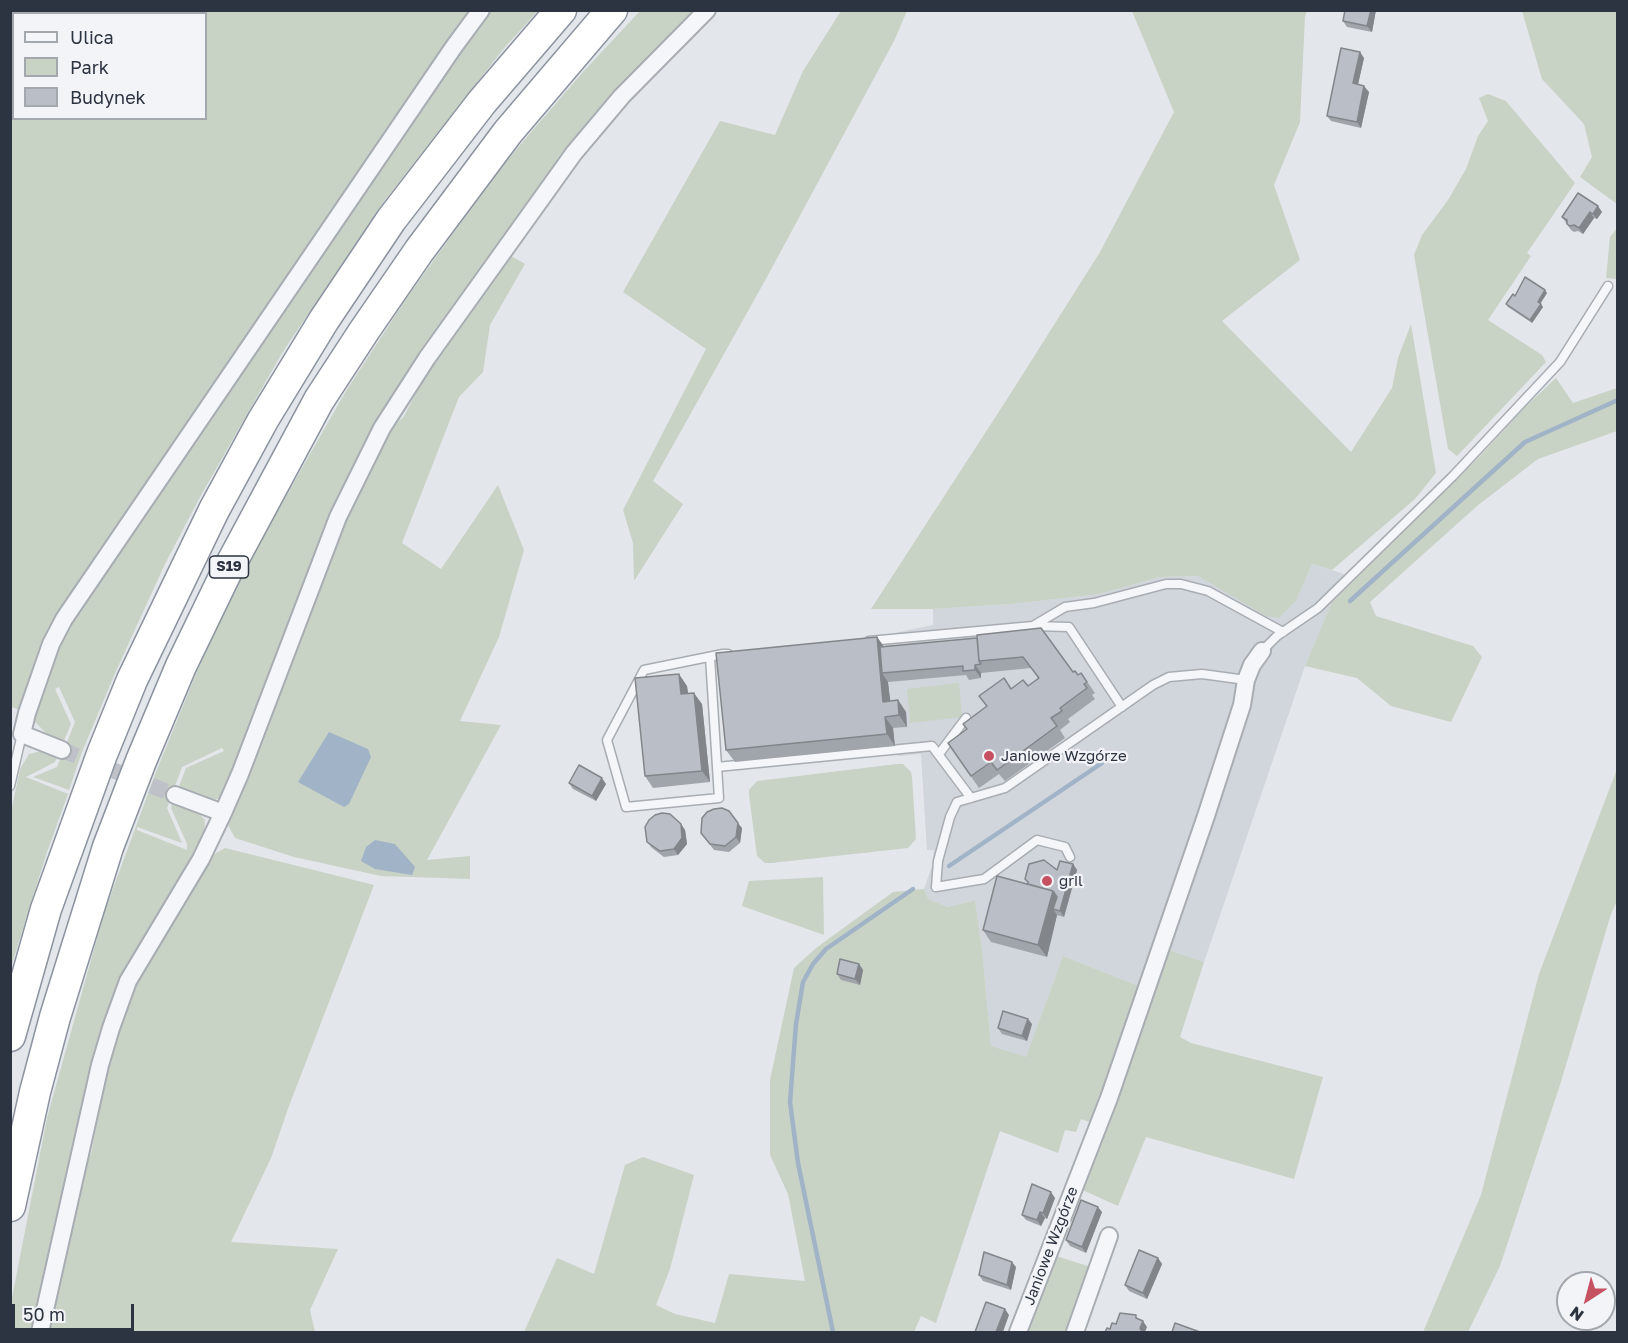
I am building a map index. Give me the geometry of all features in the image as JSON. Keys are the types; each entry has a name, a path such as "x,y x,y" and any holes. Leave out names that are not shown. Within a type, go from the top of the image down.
{"highway":[{"name":"S19","path":"10,1036 46,909 102,754 132,680 214,510 263,420 324,320 391,220 482,102 561,10"},
{"name":"S19","path":"10,1206 35,1092 52,1028 108,847 181,666 225,574 319,400 364,331 419,251 508,132 612,10"}],"street":[{"path":"62,750 22,734 51,644 64,618 481,10"},
{"path":"40,1332 100,1065 128,981 201,859 223,813 338,517 382,428 427,358 574,153 622,96 707,10"},
{"name":"Janiowe Wzgórze","path":"1018,1332 1144,1001 1242,705 1246,680 1252,665 1262,651"},
{"path":"175,795 223,813"},
{"path":"1075,1332 1109,1236"}],"lane":[{"path":"1262,651 1283,632 1318,608 1453,476 1560,362 1608,286"},
{"path":"1033,626 1065,607 1094,603 1166,584 1182,584 1208,591 1283,632"},
{"path":"854,642 1033,626 1070,627 1122,707"},
{"path":"710,657 719,798 626,807 607,740 644,670 710,657 735,653"},
{"path":"1070,857 1065,847 1037,840 984,879 936,886 938,861 957,802 1005,788 1169,677 1202,674 1246,680"},
{"path":"939,754 966,718"},
{"path":"10,786 22,734"},
{"path":"717,767 932,746 971,798"}],"shaded area":[{"path":"1312,564 1344,574 1305,666 1204,962 1157,946 1141,987 1063,956 1026,1058 991,1046 975,900 948,907 928,899 924,889 932,866 934,850 927,850 921,754 897,756 893,728 907,727 907,721 905,712 892,714 885,648 890,634 933,625 933,609 1012,604 1100,594 1160,577 1199,576 1266,615 1279,618 1296,601"}],"green space":[{"path":"475,11 378,149 364,164 52,622 20,710 11,707 11,29 12,28 12,120 207,120 207,12 170,12"},
{"path":"489,11 538,11 505,47 383,203 282,353 200,497 165,564 116,671 82,752 69,790 33,777 57,767 75,722 59,687 55,689 71,724 63,743 48,735 35,722 35,710 68,622"},
{"path":"640,11 699,11 674,33 377,425 221,798 209,801 178,789 186,768 224,751 222,748 182,767 167,808 182,843 137,827 137,830 187,850 187,844 171,808 173,799 193,807 205,820 204,840 124,975 34,1332 11,1332 11,1303 47,1118 104,913 156,772 209,642 254,552 346,391 408,296 501,167 583,72"},
{"path":"841,11 907,11 894,41 767,277 653,481 683,504 634,581 633,543 623,510 706,349 623,292 720,121 775,135 803,71"},
{"path":"1132,11 1307,11 1300,122 1274,185 1300,260 1222,321 1351,452 1392,388 1398,358 1411,324 1436,473 1415,499 1332,570 1312,564 1296,601 1279,618 1266,616 1198,576 1160,577 1100,594 1012,604 933,609 871,609 1100,252 1174,112"},
{"path":"1522,11 1617,11 1617,204 1580,177 1592,157 1584,124 1542,79"},
{"path":"1488,94 1506,101 1575,183 1527,253 1531,256 1488,320 1542,355 1546,362 1457,456 1448,449 1414,255 1422,235 1448,200 1466,169 1478,136 1488,121 1479,98"},
{"path":"1617,228 1617,279 1606,278 1610,237"},
{"path":"508,254 525,264 490,325 483,372 459,397 402,543 441,569 498,485 524,550 499,637 460,721 501,725 427,860 470,856 470,879 381,876 294,857 235,838 227,823 240,798 336,537 391,429 404,416 428,370"},
{"path":"1556,378 1573,403 1617,388 1617,431 1538,459 1477,506 1370,602 1376,616 1473,646 1482,657 1451,722 1391,706 1357,678 1305,666 1332,602"},
{"path":"959,683 962,717 910,723 907,689"},
{"path":"41,751 58,755 55,762 26,777 68,794 46,855 11,967 11,812 20,769 29,754"},
{"path":"903,764 911,772 912,777 916,839 908,848 772,863 765,863 757,856 749,790 757,781"},
{"path":"1617,769 1617,901 1611,914 1560,1085 1500,1266 1468,1332 1423,1332 1481,1195 1539,974"},
{"path":"225,848 374,885 271,1158 231,1242 338,1249 310,1310 315,1332 46,1332 82,1166 91,1154 109,1057 131,988 211,856"},
{"path":"823,877 824,935 742,906 749,881"},
{"path":"924,889 928,899 948,907 975,900 991,1046 1026,1057 1063,956 1141,987 1092,1123 1081,1119 1076,1132 1065,1130 1058,1153 1000,1131 936,1323 921,1316 914,1332 524,1332 557,1258 594,1274 625,1165 643,1157 694,1175 670,1269 656,1305 675,1314 715,1323 729,1274 805,1281 788,1194 770,1155 770,1080 794,968 816,948 893,892"},
{"path":"1166,949 1204,962 1180,1037 1191,1043 1323,1077 1294,1179 1146,1137 1118,1206 1078,1188"},
{"path":"1053,1255 1094,1268 1070,1332 1024,1332"}],"water":[{"path":"329,732 368,749 371,757 349,804 344,807 298,782"},
{"path":"375,840 395,844 415,867 412,875 375,869 361,861 366,847"}],"building":[{"path":"1345,10 1371,10 1367,26 1343,21"},
{"path":"1341,48 1360,52 1353,83 1364,86 1357,122 1327,116"},
{"path":"1578,193 1598,206 1593,214 1590,212 1579,228 1574,225 1570,226 1562,217"},
{"path":"1525,277 1545,290 1538,302 1541,304 1530,320 1506,304 1513,294 1515,296"},
{"path":"1041,628 1073,672 1075,671 1078,675 1081,673 1087,682 1084,684 1087,688 1060,708 1062,711 1051,718 1057,726 997,770 991,762 971,776 948,743 967,729 963,724 987,706 979,696 1004,678 1011,689 1023,680 1028,686 1039,678 1023,657 979,661 977,635"},
{"path":"877,637 883,702 898,700 899,715 885,717 887,734 726,750 716,653"},
{"path":"977,638 981,664 975,665 975,670 963,671 963,666 882,673 880,647"},
{"path":"679,674 681,694 694,693 702,771 645,776 635,678"},
{"path":"579,765 602,778 592,796 569,783"},
{"path":"722,808 729,811 738,823 736,837 725,846 710,844 701,833 702,818 707,812"},
{"path":"670,814 681,824 682,838 674,849 660,851 647,842 645,827 655,815"},
{"path":"1044,860 1057,870 1060,861 1073,864 1060,911 1053,909 1057,897 1053,891 1028,884 1025,879 1029,864"},
{"path":"997,876 1053,891 1038,945 983,930"},
{"path":"840,959 859,964 855,979 837,974"},
{"path":"1003,1011 1028,1019 1022,1036 998,1028"},
{"path":"1032,1184 1051,1192 1043,1213 1040,1212 1037,1220 1022,1215"},
{"path":"1081,1200 1098,1207 1082,1247 1066,1240"},
{"path":"1139,1250 1158,1258 1143,1293 1125,1285"},
{"path":"984,1252 1012,1262 1007,1285 979,1275"},
{"path":"986,1302 1005,1309 996,1332 975,1332"},
{"path":"1120,1313 1136,1315 1136,1318 1143,1321 1140,1328 1142,1332 1105,1332 1107,1328 1110,1329 1112,1323 1116,1324"},
{"path":"1175,1323 1200,1332 1172,1332"}],"waterway":[{"path":"1350,601 1525,442 1618,400"},
{"path":"949,866 1102,763"},
{"path":"833,1332 798,1163 790,1102 796,1024 803,982 813,964 826,949 913,889"}],"tunnel":[{"path":"62,750 175,795"}],"place":[{"name":"Janiowe Wzgórze","path":"989,756"},
{"name":"gril","path":"1047,881"}]}
